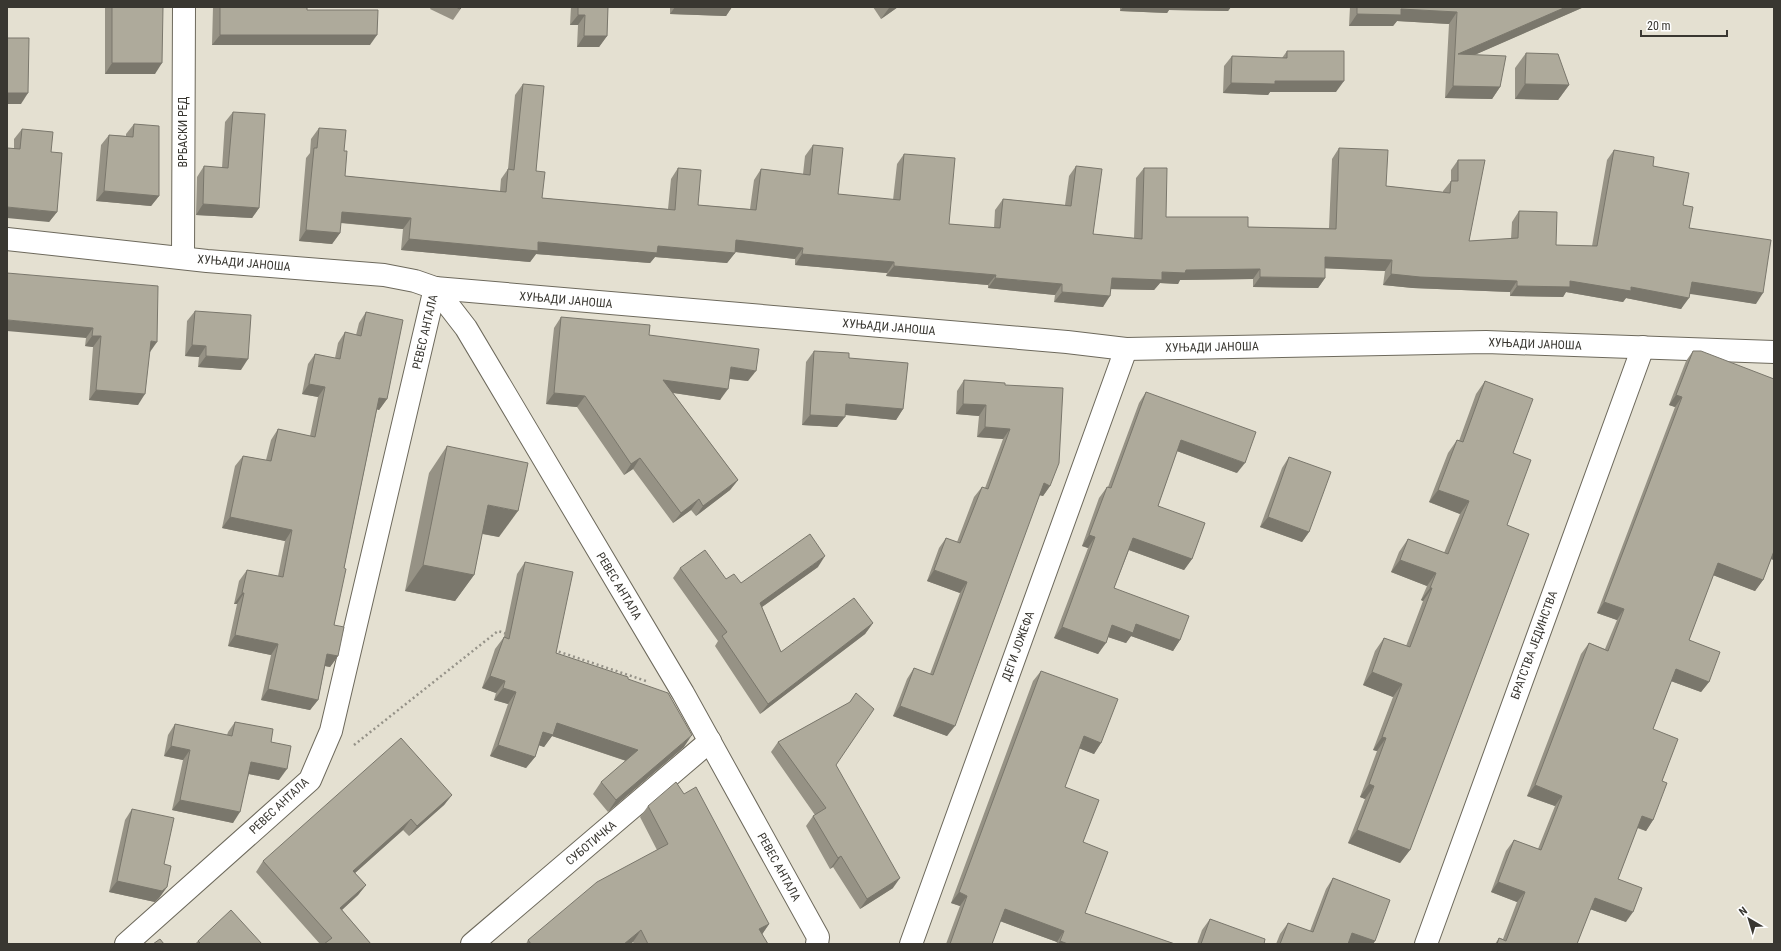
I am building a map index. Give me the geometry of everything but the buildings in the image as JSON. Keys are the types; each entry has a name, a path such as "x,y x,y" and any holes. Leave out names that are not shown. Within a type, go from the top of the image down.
{"street":[{"name":"ВРБАСКИ РЕД","path":"182,258 184,7"},
{"name":"ХУЊАДИ ЈАНОША","path":"7,239 182,258 384,275 415,281 435,288 1051,341 1126,349 1486,342 1774,352"},
{"name":"РЕВЕС АНТАЛА","path":"435,288 466,328 683,693 820,942"},
{"name":"РЕВЕС АНТАЛА","path":"126,944 310,780 331,731 435,288"},
{"name":"БРАТСТВА ЈЕДИНСТВА","path":"1426,944 1643,347"},
{"name":"ДЕГИ ЈОЖЕФА","path":"911,944 1126,349"},
{"name":"СУБОТИЧКА","path":"472,944 710,741"}],"path":[{"path":"354,745 498,631 512,636"},
{"path":"550,648 683,693"}]}
